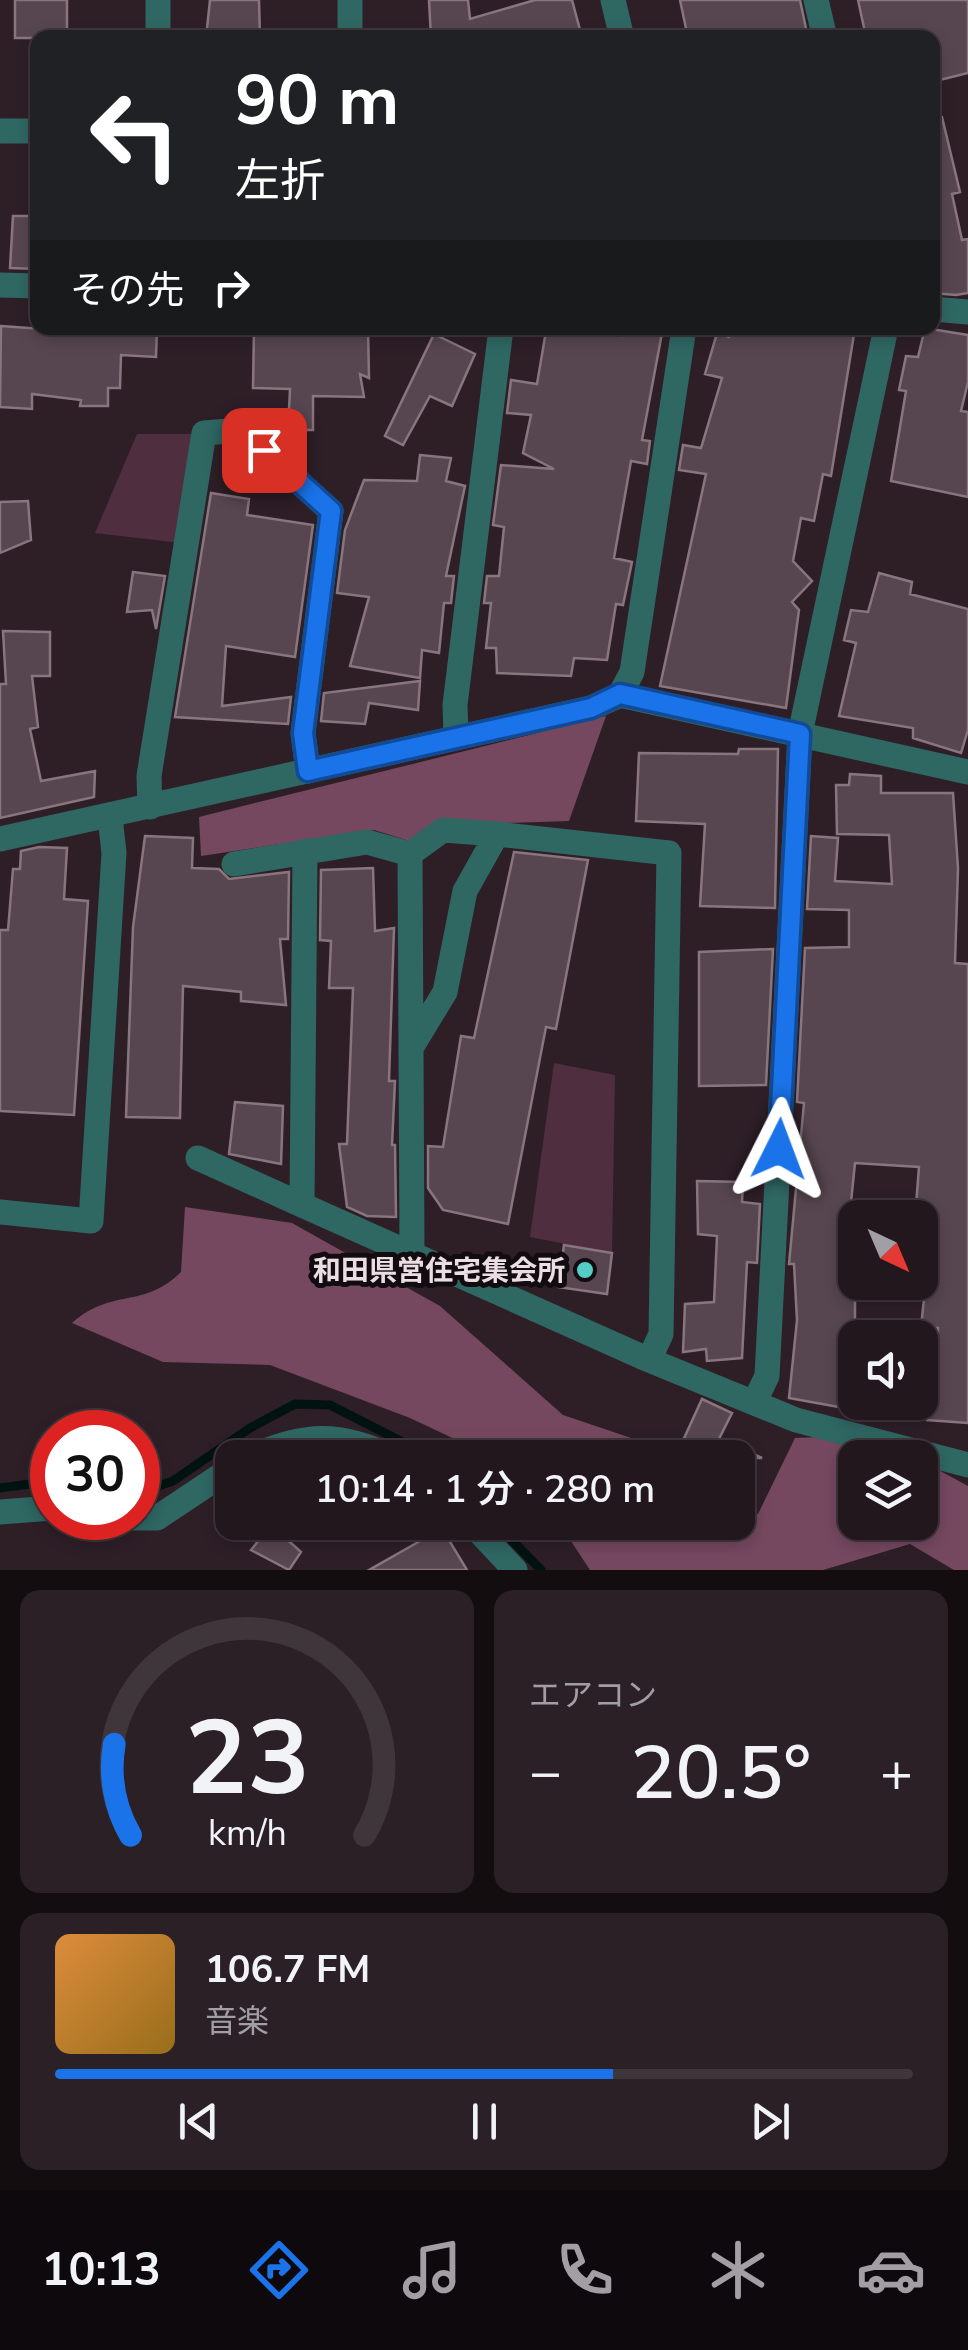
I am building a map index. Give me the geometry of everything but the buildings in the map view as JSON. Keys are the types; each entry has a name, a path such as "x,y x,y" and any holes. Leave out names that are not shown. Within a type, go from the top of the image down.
{"street":[{"path":"158,0 158,30"},
{"path":"350,0 350,30"},
{"path":"613,0 620,30"},
{"path":"816,0 823,30"},
{"path":"0,131 30,131"},
{"path":"0,285 30,286"},
{"path":"940,310 968,312"},
{"path":"456,735 455,704 500,335"},
{"path":"0,839 591,708 620,694 632,672 683,335"},
{"path":"754,1403 767,1376 800,734 885,335"},
{"path":"150,807 150,776 204,433 241,430 331,511 303,733 308,771"},
{"path":"620,694 968,772"},
{"path":"0,1212 91,1221 114,853 110,817"},
{"path":"410,854 443,830 669,852 662,1334 649,1360"},
{"path":"411,1048 446,992 465,892 496,834"},
{"path":"234,864 366,842 410,854"},
{"path":"302,1205 305,851"},
{"path":"410,854 412,1254"},
{"path":"198,1158 649,1360 796,1420 968,1465"},
{"path":"286,1440 320,1436 339,1440"},
{"path":"160,1516 215,1479"},
{"path":"0,1512 30,1510"},
{"path":"487,1540 515,1570"}],"shaded area":[{"path":"137,434 198,434 181,543 95,533"},
{"path":"606,716 569,821 442,825 416,843 374,830 201,856 199,817"},
{"path":"554,1063 615,1075 612,1253 530,1237"},
{"path":"185,1207 292,1223 440,1306 563,1415 637,1440 457,1440 270,1365 163,1362 72,1323 101,1305 153,1291 181,1272"},
{"path":"872,1435 882,1440 838,1440 838,1540 938,1540 938,1470 968,1486 968,1570 954,1570 910,1544 823,1570 590,1570 570,1540 755,1540 755,1514 795,1438"}],"waterway":[{"path":"233,1440 295,1404 330,1405 399,1440"},
{"path":"160,1485 215,1452"},
{"path":"0,1488 30,1484"},
{"path":"512,1540 541,1570"}],"place":[{"name":"和田県営住宅集会所","path":"585,1270"}],"route":[{"path":"264,450 331,511 303,733 308,771 591,708 620,694 643,703 800,734 779,1149"}]}
